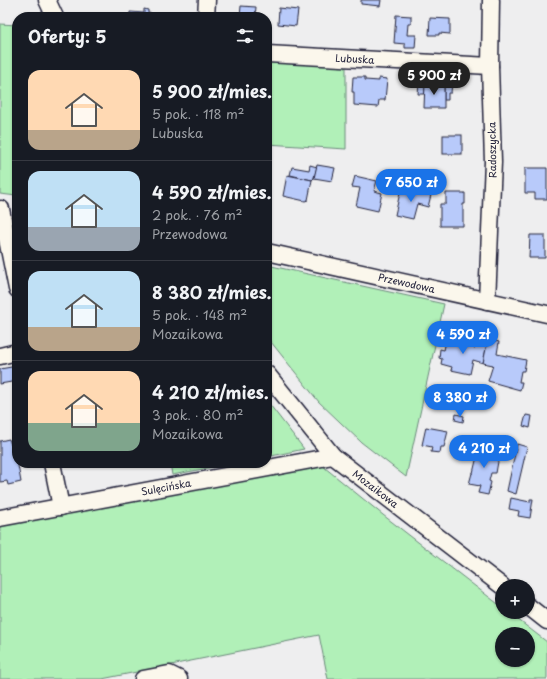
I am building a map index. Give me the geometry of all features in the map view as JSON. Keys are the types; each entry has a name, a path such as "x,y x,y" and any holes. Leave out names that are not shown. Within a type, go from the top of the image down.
{"street":[{"path":"47,0 53,12"},
{"path":"206,12 207,0"},
{"name":"Radoszycka","path":"487,300 493,162 490,66 491,0"},
{"name":"Lubuska","path":"272,54 490,66"},
{"path":"6,210 12,253"},
{"name":"Przewodowa","path":"272,253 547,314"},
{"path":"0,356 12,353"},
{"name":"Mozaikowa","path":"272,380 333,456 495,581"},
{"name":"Sulęcińska","path":"272,467 333,456"},
{"path":"53,468 60,506"},
{"name":"Sulęcińska","path":"0,518 267,468"},
{"path":"535,612 547,621"},
{"path":"142,679 169,674 179,679"}],"green space":[{"path":"0,24 12,25 12,195 0,194"},
{"path":"272,60 346,66 346,149 272,144"},
{"path":"272,266 444,304 406,477 361,442 319,402 272,343"},
{"path":"272,407 304,449 272,456"},
{"path":"319,463 383,515 495,602 495,619 517,619 528,627 495,627 495,667 535,667 535,633 547,642 547,679 328,679 319,635 102,679 0,679 0,524"},
{"path":"171,468 208,468 172,475"}],"building":[{"path":"361,0 381,0 380,6 361,4"},
{"path":"241,6 256,7 256,12 240,12"},
{"path":"279,8 298,10 296,26 278,24"},
{"path":"396,15 411,16 411,24 408,24 407,35 416,35 415,48 405,48 405,44 394,43"},
{"path":"430,18 450,19 450,34 439,33 439,35 429,35"},
{"path":"353,77 365,77 365,80 379,81 379,78 387,79 385,100 379,100 378,107 354,105 354,92 352,92"},
{"path":"424,77 449,77 452,82 451,93 448,93 448,100 444,100 444,83 425,83 425,94 418,94 419,82 424,83"},
{"path":"425,83 444,83 444,108 424,108"},
{"path":"443,135 462,135 462,154 443,154"},
{"path":"310,165 317,167 312,180 290,175 292,167 309,170"},
{"path":"317,165 335,168 332,181 314,178"},
{"path":"525,168 547,168 547,199 535,199 535,193 525,193"},
{"path":"287,175 312,180 308,200 305,201 283,196"},
{"path":"355,176 377,181 374,191 382,193 378,211 356,206 360,188 352,187"},
{"path":"401,188 431,195 428,207 417,204 413,219 395,215"},
{"path":"446,193 465,193 465,204 463,204 463,226 440,226 440,204 446,204"},
{"path":"530,235 545,235 545,258 529,258"},
{"path":"477,337 488,339 483,363 473,360 470,374 451,370 452,367 441,364 442,359 439,358 440,349 444,350 446,341 475,348"},
{"path":"488,339 499,342 497,354 526,360 524,371 521,371 519,382 522,382 520,390 488,381 493,365 483,363"},
{"path":"12,367 12,382 0,384 0,369"},
{"path":"456,414 464,416 463,422 455,420"},
{"path":"526,415 532,416 530,428 523,426"},
{"path":"426,427 448,431 444,447 441,447 440,453 431,452 432,447 422,445"},
{"path":"9,439 12,445 12,468 18,468 21,482 8,485 7,481 0,482 0,441"},
{"path":"480,444 492,447 490,454 499,456 496,473 491,473 489,481 491,482 488,495 478,493 480,486 469,484"},
{"path":"517,444 527,447 516,494 507,491"},
{"path":"511,498 530,502 530,499 533,499 530,518 518,516 519,511 509,509"}]}
